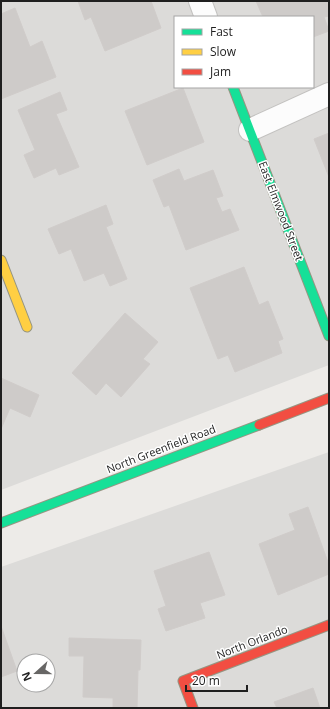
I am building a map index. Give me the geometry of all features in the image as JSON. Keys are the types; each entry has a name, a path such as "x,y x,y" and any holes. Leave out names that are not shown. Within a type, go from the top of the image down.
{"street":[{"path":"200,1 206,16"},
{"name":"East Elmwood Street","path":"233,88 329,336"},
{"path":"250,130 329,94"},
{"path":"1,260 27,327"},
{"name":"North Greenfield Road","path":"1,523 329,398"},
{"name":"North Orlando","path":"193,708 182,681 329,625"}],"shaded area":[{"path":"1,1 329,1 329,365 1,490"},
{"path":"329,452 329,708 1,708 1,567"}],"building":[{"path":"78,1 151,1 161,28 105,51 91,17 85,20"},
{"path":"256,1 327,1 329,16 324,17 329,31 314,37 314,16 263,16"},
{"path":"15,8 30,47 42,41 56,77 1,99 1,14"},
{"path":"183,88 204,142 147,165 125,111"},
{"path":"60,92 67,110 56,114 79,167 59,175 56,168 34,178 24,155 35,150 18,110"},
{"path":"329,133 329,177 314,139"},
{"path":"179,169 184,181 213,170 223,196 216,198 222,212 230,209 239,230 186,250 169,205 164,207 153,180"},
{"path":"106,205 113,224 106,227 127,279 110,286 104,273 84,281 71,249 59,254 48,229"},
{"path":"244,267 259,305 268,301 283,339 278,341 282,353 235,372 228,355 218,359 190,288"},
{"path":"125,313 158,342 143,359 150,364 121,397 106,383 96,395 72,373"},
{"path":"1,378 39,395 30,417 10,408 1,429"},
{"path":"308,507 329,565 329,574 278,595 259,544 295,530 289,514"},
{"path":"209,552 225,595 200,603 205,618 166,631 158,609 166,606 154,571"},
{"path":"1,626 16,671 1,677"},
{"path":"69,638 141,640 140,670 138,670 137,708 113,708 113,698 83,697 84,656 69,656"},
{"path":"313,688 320,708 277,708 274,702"}],"traffic: fast":[{"path":"233,88 329,336"},
{"path":"1,523 259,425"}],"traffic: slow":[{"path":"1,260 27,327"}],"traffic: jam":[{"path":"259,425 329,398"},
{"path":"193,708 183,681 329,625"}]}
